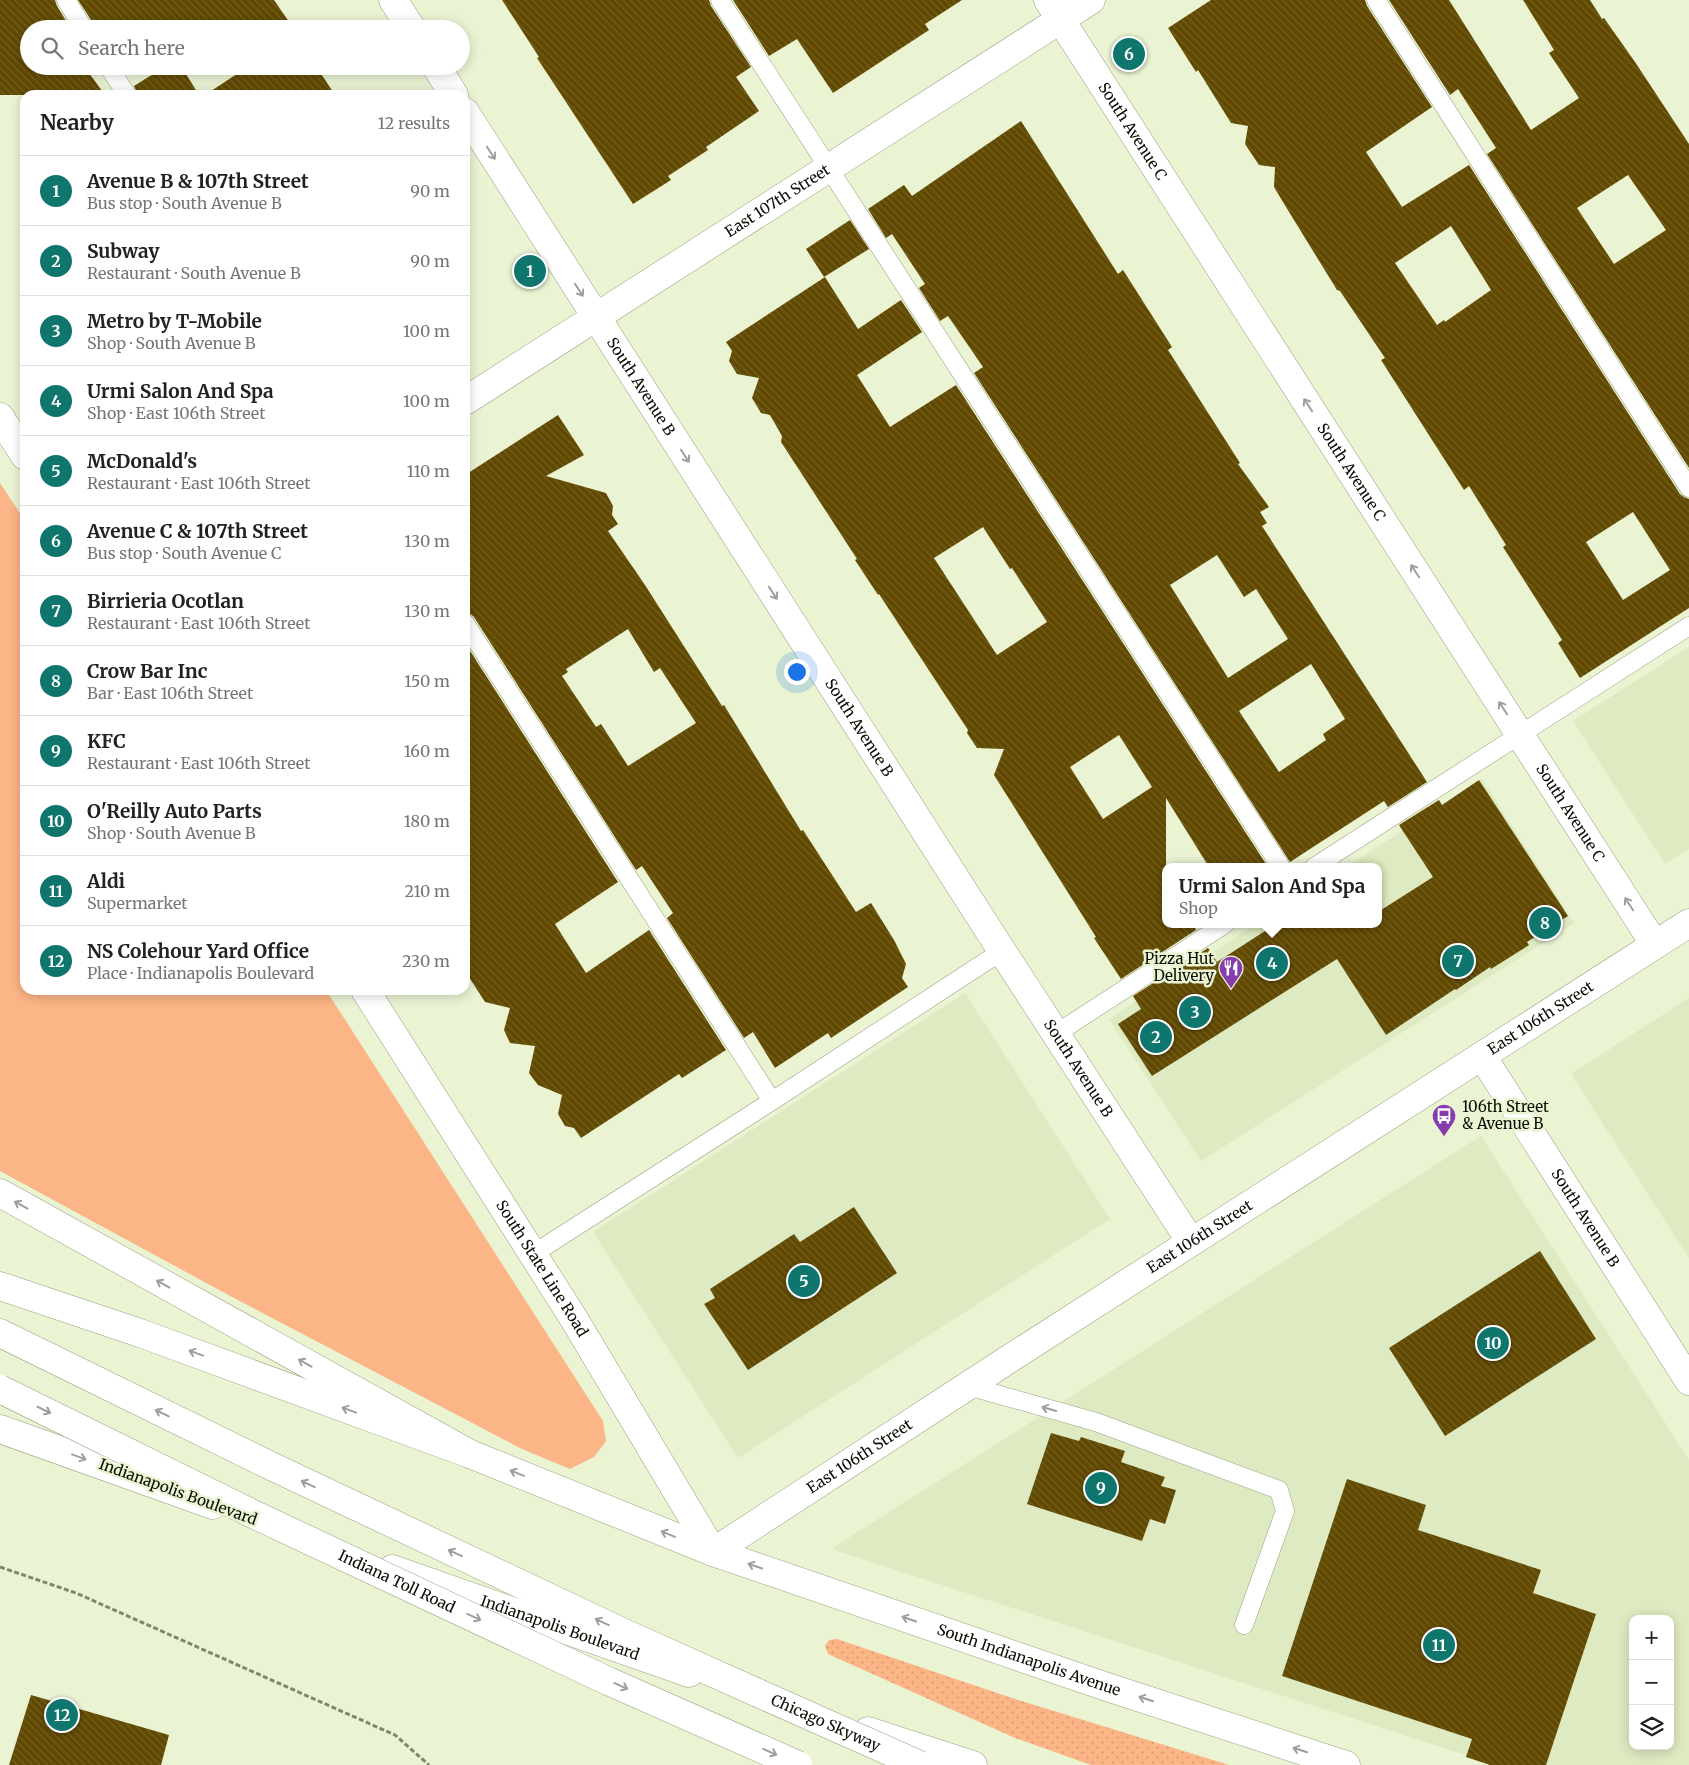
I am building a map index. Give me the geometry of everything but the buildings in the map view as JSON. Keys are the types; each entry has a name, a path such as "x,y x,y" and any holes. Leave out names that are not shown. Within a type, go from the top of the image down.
{"main road":[{"path":"393,0 406,20"},
{"name":"East 107th Street","path":"470,398 828,169 1055,10 1091,0"},
{"name":"South Avenue C","path":"1055,10 1655,945"},
{"path":"442,75 451,90"},
{"name":"South Avenue B","path":"470,120 1190,1242"},
{"path":"0,417 20,448"},
{"name":"East 106th Street","path":"713,1552 1190,1242 1689,923"},
{"name":"South State Line Road","path":"368,995 574,1319 713,1552"},
{"name":"South Avenue B","path":"1482,1056 1689,1381"},
{"path":"0,1193 470,1454"},
{"path":"0,1286 140,1333 470,1454 713,1552"},
{"name":"Chicago Skyway","path":"0,1333 269,1465 622,1632 920,1765"},
{"name":"Indiana Toll Road","path":"0,1389 262,1518 608,1681 798,1765"},
{"name":"Indianapolis Boulevard","path":"0,1429 665,1666 973,1765"},
{"name":"South Indianapolis Avenue","path":"713,1552 1104,1686 1346,1765"}],"lane":[{"path":"66,0 78,20"},
{"path":"720,0 1278,863"},
{"path":"1376,0 1689,488"},
{"path":"114,75 124,90"},
{"path":"1320,863 1689,626"},
{"path":"470,631 772,1102"},
{"path":"1057,1033 1219,928"},
{"path":"532,1254 772,1102 1002,951"},
{"path":"968,1386 1096,1422 1278,1490 1285,1511 1244,1625"}],"path":[{"path":"0,1567 76,1593 395,1735 429,1765"}],"shaded area":[{"path":"0,483 20,513 20,995 329,995 603,1421 606,1441 594,1457 570,1469 522,1449 232,1297 0,1171"},
{"path":"1689,647 1689,849 1665,864 1573,721"},
{"path":"1482,779 1574,923 1201,1161 1109,1019 1250,928 1382,928 1382,863 1352,863"},
{"path":"965,993 1110,1219 738,1458 593,1232"},
{"path":"1689,998 1689,1258 1571,1074"},
{"path":"1481,1136 1689,1460 1689,1765 1496,1765 831,1549"},
{"path":"837,1639 1012,1698 1229,1765 1091,1765 1015,1738 828,1654 825,1646 829,1640"}],"place":[{"name":"Avenue C & 107th Street","path":"1129,54"},
{"name":"Avenue B & 107th Street","path":"530,271"},
{"name":"Crow Bar Inc","path":"1545,923"},
{"name":"Birrieria Ocotlan","path":"1458,961"},
{"name":"Urmi Salon And Spa","path":"1272,963"},
{"name":"Pizza Hut Delivery","path":"1231,989"},
{"name":"Metro by T-Mobile","path":"1195,1012"},
{"name":"Subway","path":"1156,1037"},
{"name":"106th Street & Avenue B","path":"1444,1137"},
{"name":"McDonald's","path":"804,1281"},
{"name":"O'Reilly Auto Parts","path":"1493,1343"},
{"name":"KFC","path":"1101,1488"},
{"name":"Aldi","path":"1439,1645"},
{"name":"NS Colehour Yard Office","path":"62,1715"}]}
